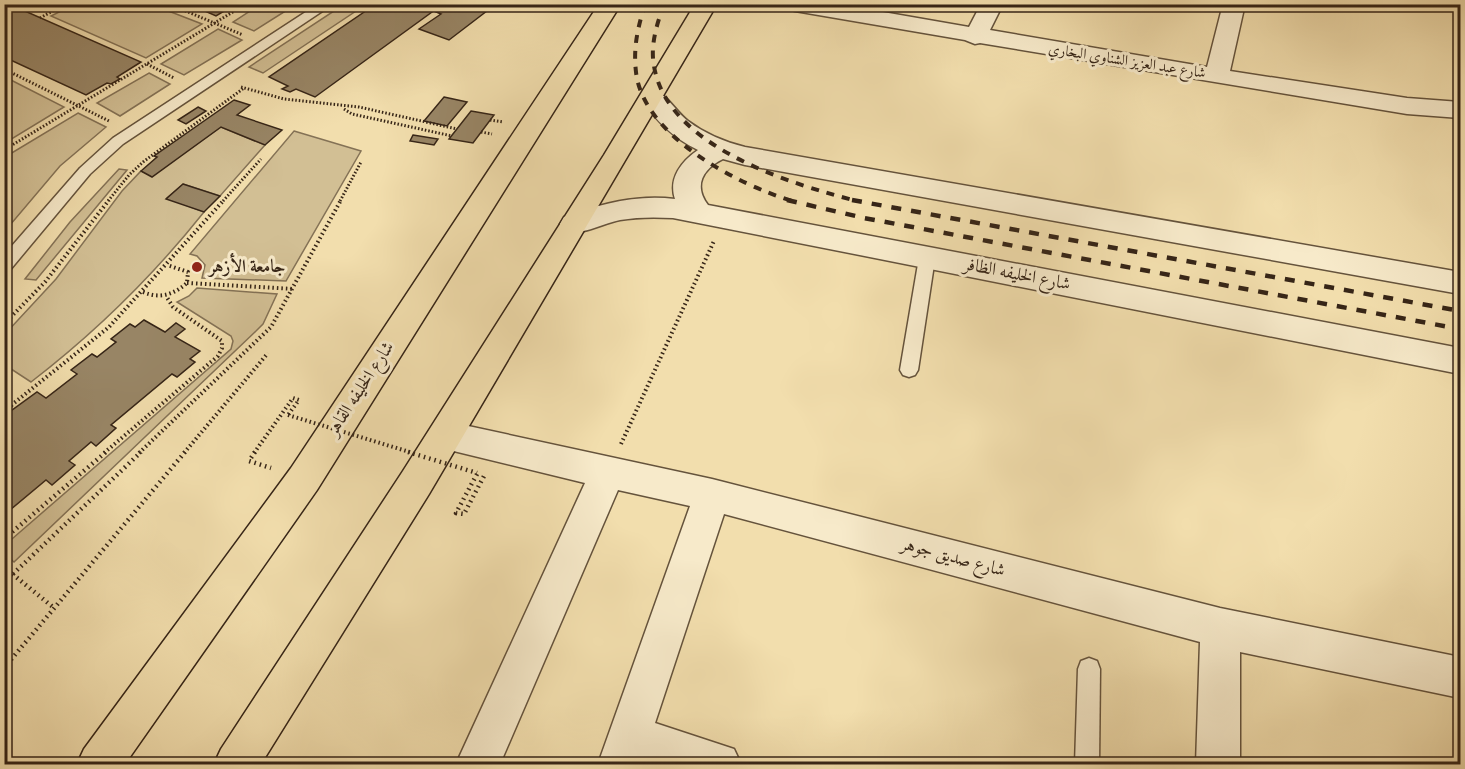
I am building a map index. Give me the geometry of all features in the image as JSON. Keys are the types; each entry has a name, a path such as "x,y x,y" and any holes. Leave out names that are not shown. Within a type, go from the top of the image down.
{"main road":[{"name":"شارع الخليفه القاهر","path":"99,765 304,479 610,4"},
{"path":"236,765 445,436 653,98 706,4"}],"street":[{"name":"شارع عبد العزيز الشناوي البخاري","path":"795,4 975,37 1217,76 1407,106 1461,110"},
{"path":"975,37 992,4"},
{"path":"1217,76 1234,4"},
{"path":"653,98 659,109 681,129 720,149 745,156 1461,283"},
{"path":"711,215 687,195 688,176 700,160 720,149"},
{"name":"شارع الخليفه الظافر","path":"574,224 595,216 636,207 673,208 1461,360"},
{"name":"شارع صديق جوهر","path":"445,436 712,495 1220,628 1461,678"},
{"path":"478,765 608,472"},
{"path":"712,495 625,751 719,765"},
{"path":"1218,765 1220,628"}],"lane":[{"path":"4,266 85,171 103,154 136,128 327,4"},
{"path":"909,370 927,258"},
{"path":"1087,765 1089,669"}],"path":[{"path":"40,18 65,4"},
{"path":"169,4 251,38"},
{"path":"4,150 246,4"},
{"path":"147,64 180,81"},
{"path":"4,69 113,124"},
{"path":"216,76 243,88 278,98 344,108 359,107 457,129"},
{"path":"4,324 45,282 123,182 143,162 243,88"},
{"path":"344,108 352,114 452,136"},
{"path":"4,411 13,407 109,327 261,159"},
{"path":"13,574 260,340 280,314 361,162"},
{"path":"608,472 711,215"},
{"path":"167,265 188,272 187,283"},
{"path":"143,292 157,297 166,296 174,294 187,283 294,289"},
{"path":"4,539 218,356 222,348 222,341 173,308 166,296"},
{"path":"4,668 268,353"},
{"path":"304,479 249,461 293,398 299,400 288,415 477,473 456,513 464,514 473,496"},
{"path":"4,401 13,407"},
{"path":"4,567 54,608"}],"shaded area":[{"path":"261,4 295,5 254,31 233,22"},
{"path":"73,5 153,5 202,24 146,58 51,16"},
{"path":"343,5 365,5 263,73 249,67"},
{"path":"218,29 242,40 184,75 161,64"},
{"path":"149,73 170,84 120,116 97,103"},
{"path":"5,77 64,107 5,143"},
{"path":"78,113 106,127 60,166 5,231 5,157"},
{"path":"221,127 265,145 220,196 183,184 167,198 204,212 144,281 55,363 31,382 5,365 5,334 56,279 122,191 141,171 152,176"},
{"path":"294,131 361,151 286,281 202,278 205,265 197,256 190,254"},
{"path":"119,169 127,170 36,280 25,279 70,222"},
{"path":"197,288 277,294 263,324 14,562 5,554 5,545 231,349 233,341 231,336 177,302 189,296"}],"building":[{"path":"4,4 9,4 141,62 117,77 120,79 111,84 107,83 86,95 4,57"},
{"path":"189,4 236,4 216,16"},
{"path":"376,4 443,4 315,97 296,89 290,92 282,89 288,86 269,77"},
{"path":"453,4 496,4 449,40 419,29 441,14 434,11 442,5 449,7"},
{"path":"444,97 467,102 447,126 424,121"},
{"path":"234,100 250,105 237,115 282,130 265,145 221,127 152,177 141,171 157,157 154,156"},
{"path":"198,107 206,111 186,124 178,120"},
{"path":"471,111 494,115 473,143 449,139"},
{"path":"413,135 438,139 434,145 410,141"},
{"path":"183,184 220,196 204,212 166,199"},
{"path":"144,320 165,332 176,323 185,329 175,337 200,351 190,359 195,362 177,377 172,374 111,425 116,428 96,446 91,442 69,461 75,465 52,485 46,480 4,515 4,416 37,392 46,398 77,374 71,370 92,354 97,357 116,342 111,339 130,324 135,327"}],"railway":[{"path":"645,4 637,37 636,72 642,95 656,117 674,136 720,170 745,183 792,201"},
{"path":"664,4 654,42 654,66 664,94 682,119 707,140 736,158 799,184 856,201"},
{"path":"787,200 864,218 1460,329"},
{"path":"856,201 1460,311"}],"place":[{"name":"جامعة الأزهر","path":"197,267"}]}
